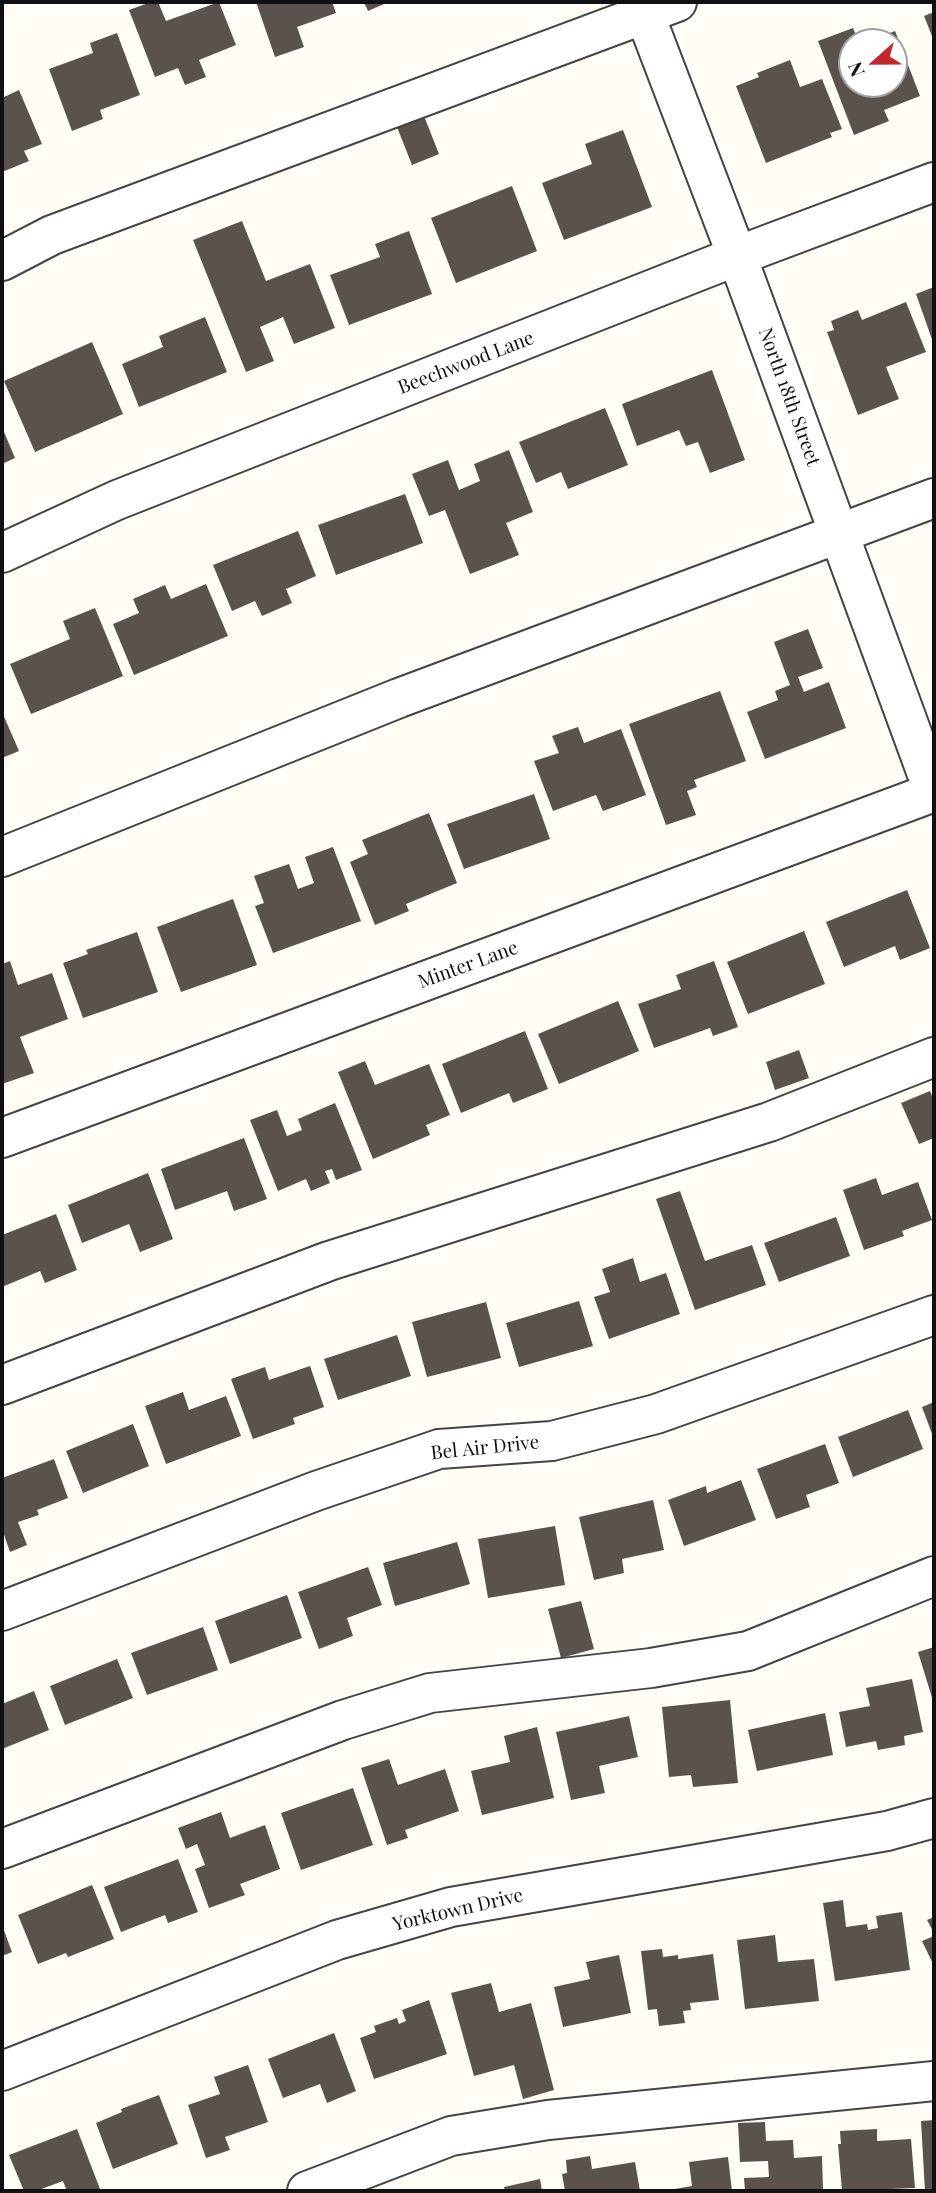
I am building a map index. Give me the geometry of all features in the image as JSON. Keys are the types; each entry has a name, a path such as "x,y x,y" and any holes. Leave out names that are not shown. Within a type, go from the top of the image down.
{"street":[{"name":"North 18th Street","path":"654,6 737,256 934,792"},
{"path":"2,261 52,234 654,6"},
{"name":"Beechwood Lane","path":"2,553 117,500 737,256 934,182"},
{"path":"2,857 399,698 934,498"},
{"name":"Minter Lane","path":"2,1138 934,792"},
{"path":"2,1385 329,1261 769,1122 934,1057"},
{"name":"Bel Air Drive","path":"2,1611 316,1491 439,1449 552,1441 656,1414 934,1315"},
{"path":"2,1849 343,1720 430,1693 651,1668 748,1651 934,1576"},
{"name":"Yorktown Drive","path":"2,2071 337,1940 452,1907 887,1830 934,1818"},
{"path":"307,2191 451,2136 548,2120 934,2081"}],"building":[{"path":"158,2 166,21 219,2 236,45 199,60 206,77 185,85 178,68 155,77 129,10"},
{"path":"256,2 332,2 336,13 297,27 304,47 275,57"},
{"path":"364,2 389,2 368,11"},
{"path":"934,12 934,41 924,16"},
{"path":"117,33 140,95 100,110 103,119 72,131 49,69 93,53 90,43"},
{"path":"838,34 838,93 818,41"},
{"path":"790,60 800,87 822,79 842,129 830,133 832,137 766,163 736,86 759,77 757,73"},
{"path":"908,65 920,96 884,110 889,121 854,135 840,98 908,98"},
{"path":"19,90 42,144 24,151 29,161 2,172 2,98"},
{"path":"424,116 439,154 412,165 397,127"},
{"path":"623,130 652,207 564,240 542,183 592,164 585,144"},
{"path":"512,186 537,251 456,283 431,218"},
{"path":"242,221 266,281 310,264 335,328 294,344 283,317 260,327 274,361 246,372 193,240"},
{"path":"409,231 432,294 349,325 330,275 380,257 375,244"},
{"path":"934,287 934,345 916,294"},
{"path":"906,302 926,352 886,367 899,399 858,415 827,332 834,330 831,321 858,310 862,320"},
{"path":"205,317 227,372 139,407 122,364 163,347 159,336"},
{"path":"92,342 123,414 35,452 4,381"},
{"path":"712,370 745,460 710,473 698,442 686,446 679,430 637,446 622,404"},
{"path":"605,408 628,465 568,489 561,472 536,483 519,442"},
{"path":"2,427 15,458 2,464"},
{"path":"509,450 533,512 506,523 519,555 470,574 445,510 429,516 412,474 448,460 459,490 480,481 474,464"},
{"path":"405,494 423,543 336,575 318,525"},
{"path":"298,531 316,576 286,589 292,603 262,616 255,601 232,611 213,565"},
{"path":"206,584 228,636 134,675 113,624 139,613 133,599 165,585 171,599"},
{"path":"95,608 123,676 31,714 10,664 70,639 63,621"},
{"path":"808,629 823,668 798,677 804,692 829,682 846,728 765,759 747,712 778,700 775,691 790,685 774,642"},
{"path":"720,691 746,761 694,780 697,787 687,791 696,815 666,825 629,724"},
{"path":"2,712 19,751 2,758"},
{"path":"578,727 584,743 621,729 646,795 603,811 596,795 553,811 534,761 559,753 552,736"},
{"path":"534,794 550,839 464,869 447,824"},
{"path":"429,813 457,883 406,904 409,911 375,925 350,862 368,854 362,840"},
{"path":"333,847 361,921 273,953 255,906 264,903 254,876 289,864 298,889 314,883 305,857"},
{"path":"907,890 930,948 900,960 895,946 844,967 826,922"},
{"path":"233,899 257,965 181,992 157,927"},
{"path":"804,931 825,984 748,1014 727,962"},
{"path":"137,932 158,992 83,1018 63,963 88,954 86,950"},
{"path":"10,961 18,985 52,973 68,1019 20,1037 34,1073 2,1084 2,964"},
{"path":"714,961 738,1027 713,1036 710,1028 654,1048 638,1004 681,989 676,975"},
{"path":"618,1001 639,1051 559,1084 538,1034"},
{"path":"525,1031 548,1089 513,1103 509,1093 461,1113 442,1064"},
{"path":"799,1050 809,1078 775,1090 766,1062"},
{"path":"365,1061 375,1085 429,1064 450,1115 426,1125 430,1135 373,1159 338,1072"},
{"path":"930,1091 934,1101 934,1138 919,1144 901,1103"},
{"path":"335,1103 362,1170 336,1180 332,1169 325,1171 330,1183 311,1191 306,1179 278,1191 250,1120 277,1110 287,1136 302,1130 298,1119"},
{"path":"244,1138 267,1199 234,1211 227,1191 175,1210 161,1169"},
{"path":"148,1173 173,1239 140,1252 129,1224 82,1243 68,1205"},
{"path":"876,1178 882,1195 918,1182 932,1220 902,1231 904,1236 864,1250 843,1190"},
{"path":"680,1191 705,1261 752,1245 766,1285 695,1310 656,1199"},
{"path":"56,1214 77,1270 45,1283 40,1271 2,1287 2,1235"},
{"path":"836,1217 850,1256 779,1282 764,1243"},
{"path":"633,1258 640,1282 666,1273 680,1314 609,1339 594,1297 610,1292 602,1269"},
{"path":"579,1301 593,1346 519,1367 506,1323"},
{"path":"486,1302 501,1358 427,1377 412,1322"},
{"path":"397,1335 411,1376 338,1400 324,1359"},
{"path":"310,1366 324,1407 293,1418 295,1424 253,1439 231,1379 265,1367 269,1380"},
{"path":"183,1392 189,1410 226,1396 241,1436 166,1464 145,1406"},
{"path":"934,1402 934,1439 922,1407"},
{"path":"908,1410 923,1449 853,1477 838,1437"},
{"path":"133,1424 149,1466 83,1493 66,1451"},
{"path":"825,1444 839,1483 806,1495 810,1507 776,1519 757,1469"},
{"path":"54,1459 68,1498 37,1510 39,1515 18,1522 27,1545 10,1552 2,1529 2,1478"},
{"path":"741,1480 756,1520 684,1546 668,1500 706,1486 707,1493"},
{"path":"653,1500 664,1550 622,1559 624,1573 594,1580 579,1517"},
{"path":"555,1526 565,1585 488,1598 478,1539"},
{"path":"457,1542 470,1584 395,1606 383,1563"},
{"path":"368,1567 382,1605 347,1618 353,1636 319,1649 298,1592"},
{"path":"287,1595 302,1638 230,1664 215,1621"},
{"path":"581,1601 594,1649 561,1658 548,1609"},
{"path":"203,1627 218,1670 147,1695 131,1653"},
{"path":"934,1647 934,1704 918,1652"},
{"path":"117,1659 133,1698 65,1725 50,1686"},
{"path":"912,1679 923,1732 904,1736 905,1745 878,1750 876,1741 846,1747 839,1712 870,1706 866,1688"},
{"path":"34,1691 49,1730 2,1749 2,1704"},
{"path":"730,1700 738,1783 693,1787 691,1775 669,1777 662,1707"},
{"path":"825,1713 833,1755 757,1771 748,1730"},
{"path":"629,1716 638,1757 599,1766 605,1793 571,1800 556,1732"},
{"path":"537,1727 554,1798 482,1815 471,1771 510,1762 504,1736"},
{"path":"389,1759 398,1785 445,1769 459,1811 405,1830 408,1838 387,1845 361,1768"},
{"path":"353,1788 373,1845 301,1870 281,1813"},
{"path":"221,1812 230,1838 265,1825 280,1869 240,1884 245,1895 209,1908 195,1869 205,1865 197,1844 186,1849 178,1828"},
{"path":"178,1859 198,1912 168,1923 165,1915 121,1932 104,1887"},
{"path":"92,1885 114,1939 68,1957 66,1953 38,1964 18,1915"},
{"path":"843,1900 846,1927 867,1924 868,1930 878,1928 876,1916 902,1912 910,1970 835,1981 823,1903"},
{"path":"934,1917 934,1933 927,1920"},
{"path":"2,1925 12,1952 2,1956"},
{"path":"775,1935 778,1962 814,1959 819,2001 745,2009 737,1940"},
{"path":"934,1936 934,1966 922,1941"},
{"path":"662,1949 663,1957 678,1955 678,1959 713,1954 719,2000 690,2003 691,2010 683,2011 685,2023 659,2026 657,2009 648,2010 641,1951"},
{"path":"619,1955 631,2013 563,2027 554,1987 590,1979 586,1962"},
{"path":"491,1983 499,2012 531,2003 554,2090 523,2099 514,2065 474,2076 451,1993"},
{"path":"429,2000 447,2054 374,2079 360,2038 376,2032 374,2026 397,2018 399,2024 406,2021 402,2010"},
{"path":"334,2033 356,2091 327,2103 320,2084 283,2098 268,2059"},
{"path":"248,2065 268,2122 225,2137 230,2150 206,2158 188,2105 220,2094 214,2077"},
{"path":"159,2095 178,2144 113,2169 96,2123 122,2112 121,2109"},
{"path":"934,2120 934,2191 925,2191 921,2121"},
{"path":"765,2122 766,2141 793,2140 794,2158 822,2156 823,2191 745,2191 744,2178 769,2177 768,2161 740,2162 738,2123"},
{"path":"77,2129 100,2189 67,2191 63,2181 36,2191 24,2191 9,2155"},
{"path":"877,2129 877,2141 911,2139 915,2188 842,2191 838,2144 841,2144 840,2131"},
{"path":"590,2156 592,2169 635,2162 640,2191 565,2191 562,2174 567,2173 566,2160"},
{"path":"728,2157 732,2191 663,2191 692,2186 689,2162"},
{"path":"540,2179 542,2191 505,2191 504,2187"}]}
